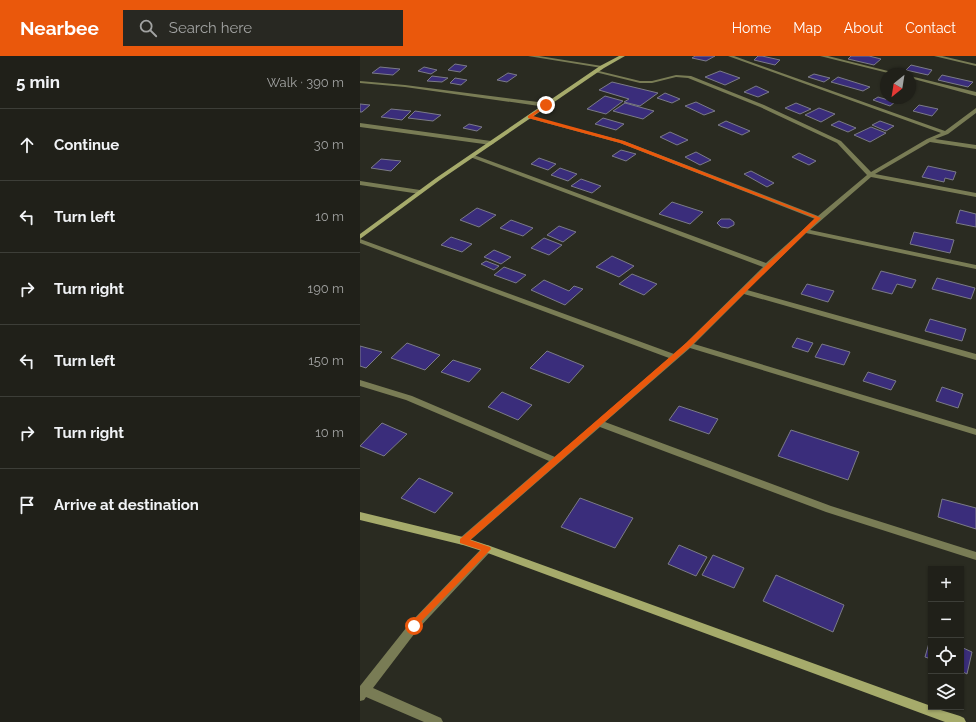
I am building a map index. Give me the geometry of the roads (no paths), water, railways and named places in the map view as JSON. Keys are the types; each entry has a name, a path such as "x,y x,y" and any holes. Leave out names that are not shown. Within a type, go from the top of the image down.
{"street":[{"path":"530,56 599,69 640,82 652,82 676,76 688,77 762,106 839,142 870,175 976,195"},
{"path":"360,237 420,192 546,105 599,69 623,56"},
{"path":"730,56 946,133"},
{"path":"822,56 880,70"},
{"path":"936,56 976,65"},
{"path":"916,79 976,94"},
{"path":"360,82 405,86 546,105"},
{"path":"463,541 554,460 599,424 675,357 767,266 819,218 870,175 929,140 946,133 976,110"},
{"path":"530,117 622,142 819,218"},
{"path":"360,125 491,143"},
{"path":"929,140 976,147"},
{"path":"472,156 767,266"},
{"path":"360,183 420,192"},
{"path":"805,231 976,267"},
{"path":"360,241 675,357"},
{"path":"742,291 976,357"},
{"path":"688,345 976,432"},
{"path":"360,383 409,398 554,460"},
{"path":"599,424 829,509 976,556"},
{"path":"360,516 463,541 487,549 960,722"},
{"path":"437,722 362,693 414,626 487,549"}]}
